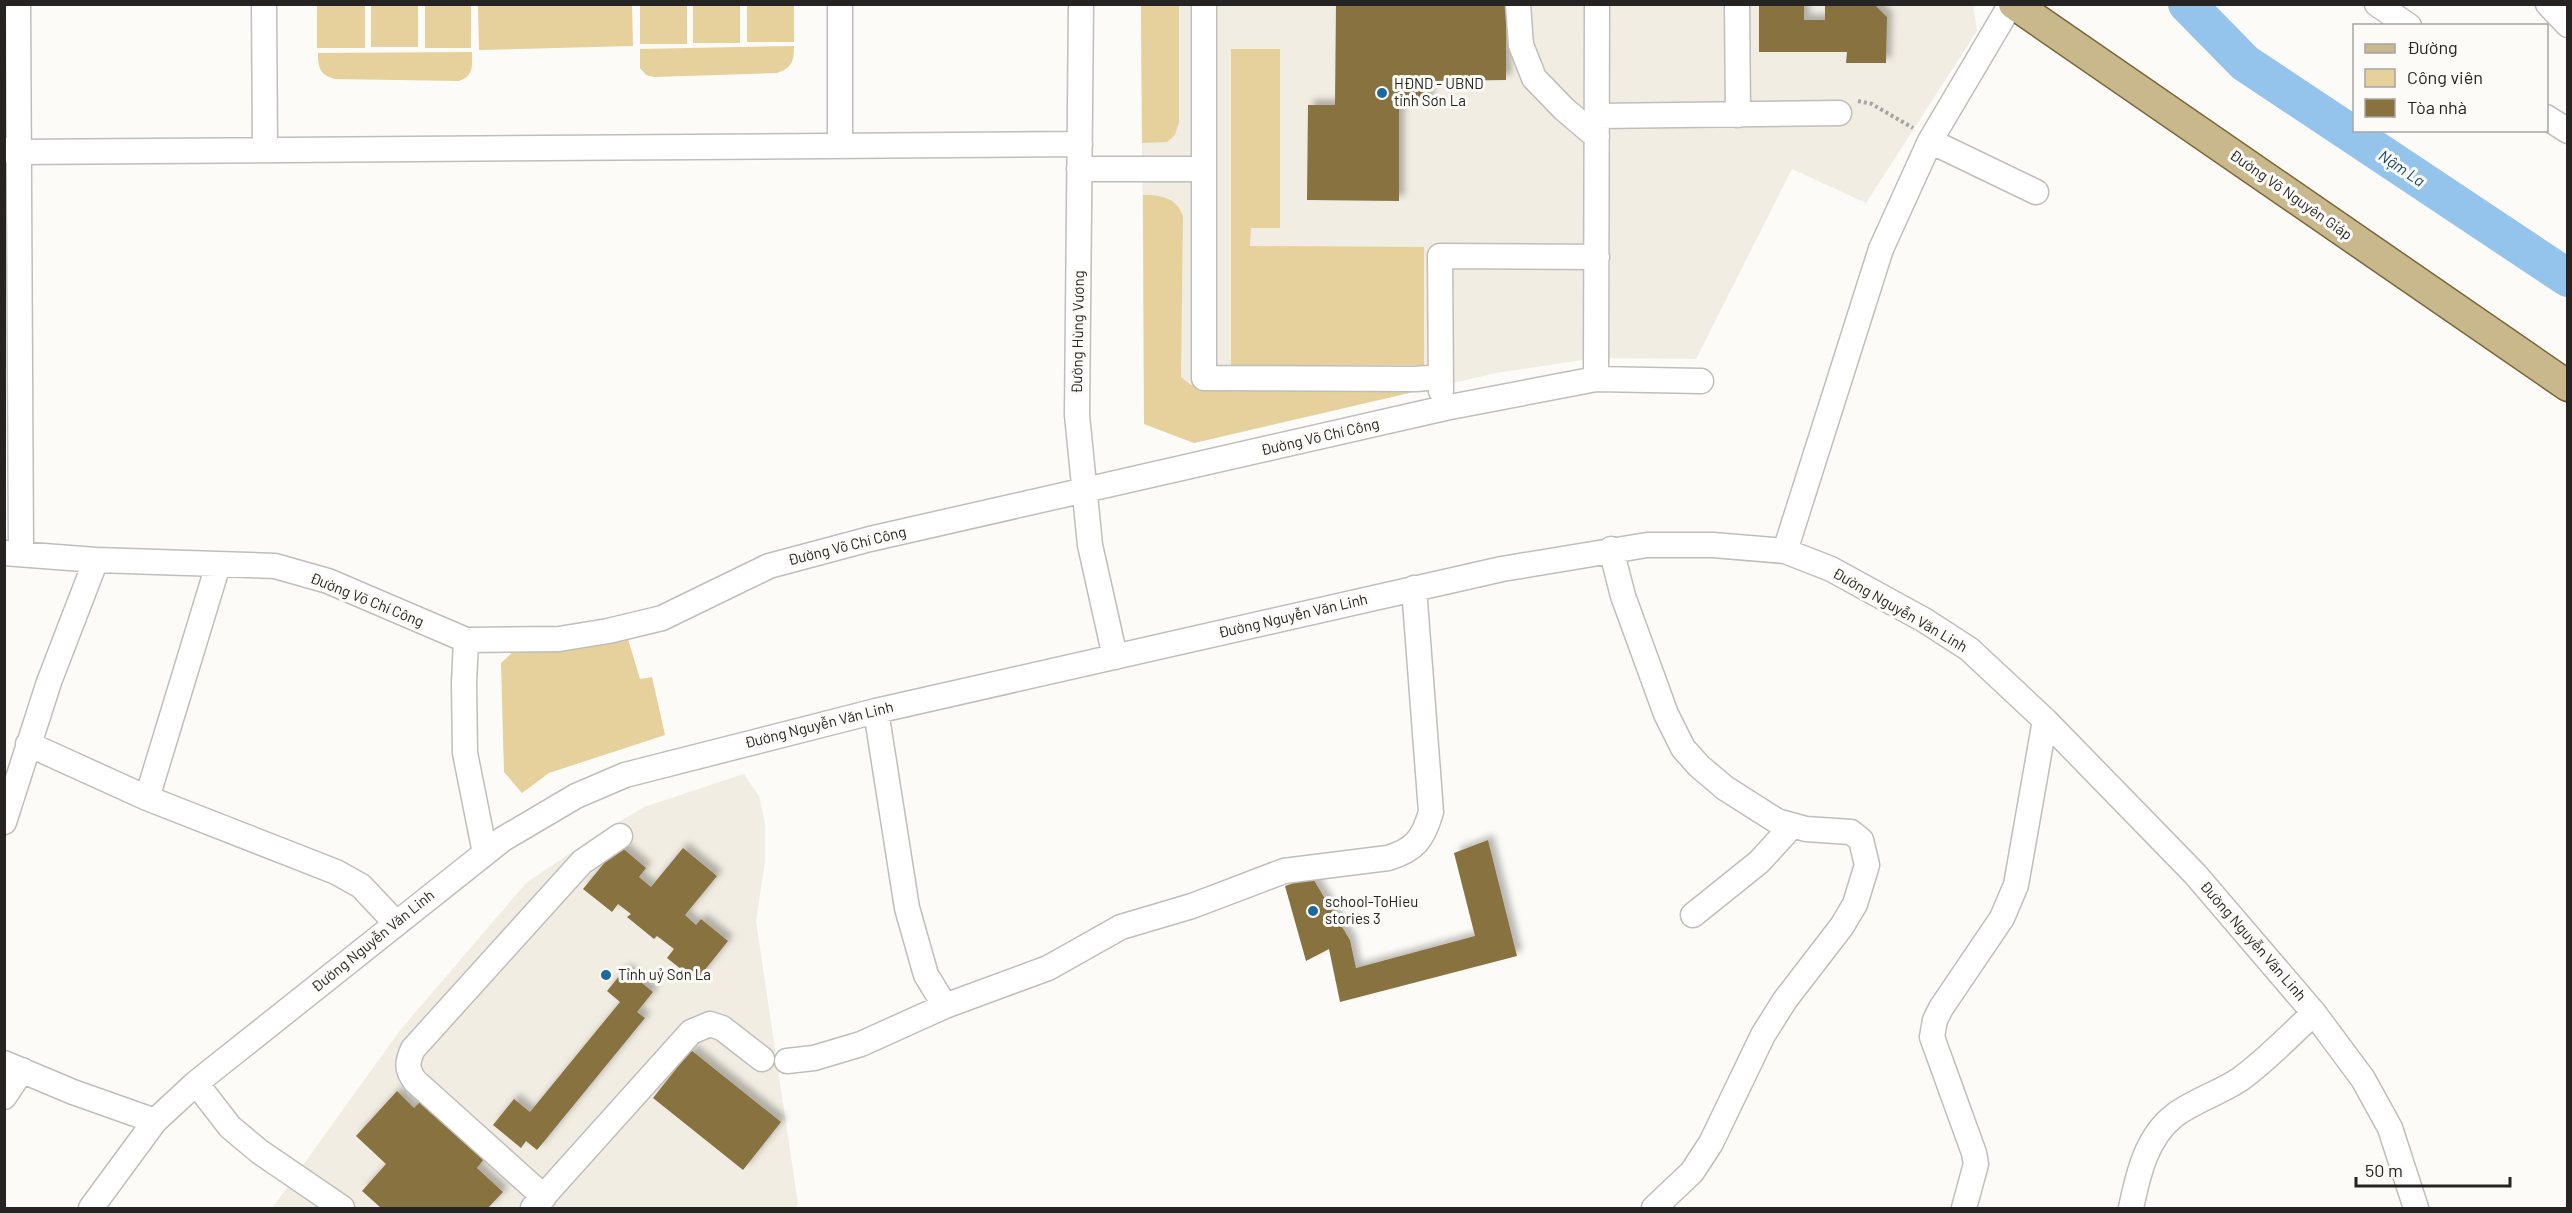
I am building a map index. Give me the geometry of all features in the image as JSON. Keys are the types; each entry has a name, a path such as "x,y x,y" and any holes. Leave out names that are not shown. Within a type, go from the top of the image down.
{"main road":[{"name":"Đường Võ Nguyên Giáp","path":"2013,4 2568,386"}],"street":[{"path":"13,553 11,151 18,4"},
{"path":"264,4 265,150"},
{"path":"840,4 840,146"},
{"name":"Đường Hùng Vương","path":"1081,4 1077,415 1090,544 1114,657"},
{"path":"1204,4 1202,169 1204,378 1416,379 1439,377"},
{"path":"1518,4 1521,45 1534,78 1564,109 1597,127 1738,114 1839,113"},
{"path":"1596,4 1596,379"},
{"path":"1737,4 1738,114"},
{"path":"1785,551 1881,249 1930,141 2013,4"},
{"path":"2377,4 2406,24"},
{"path":"2548,4 2568,26"},
{"path":"2548,118 2568,131"},
{"path":"1930,141 2036,192"},
{"path":"11,151 1080,144"},
{"path":"1079,169 1202,169"},
{"path":"1446,408 1439,386 1440,256 1597,257"},
{"name":"Đường Võ Chí Công","path":"13,553 96,560 275,566 328,581 466,640 559,639 608,631 662,618 769,566 870,539 1446,408 1596,379 1701,381"},
{"name":"Đường Nguyễn Văn Linh","path":"91,1209 155,1121 196,1083 395,922 503,839 576,796 625,775 876,711 1414,588 1647,544 1713,545 1785,551 1831,569 1969,649 2045,720 2196,874 2314,1013 2363,1079 2390,1128 2416,1209"},
{"path":"1611,549 1626,606 1666,714 1683,748 1699,766 1725,788 1777,821 1813,830 1851,832 1862,840 1867,865 1863,885 1855,904 1842,926 1785,1000 1763,1035 1711,1143 1692,1172 1654,1209"},
{"path":"4,822 28,744 96,560"},
{"path":"147,798 218,565"},
{"path":"787,1061 814,1058 861,1044 945,1006 1048,968 1121,927 1192,906 1284,871 1388,858 1404,853 1413,847 1426,831 1431,812 1414,588"},
{"path":"466,640 465,753 485,853"},
{"path":"876,711 907,908 926,975 945,1006"},
{"path":"1964,1209 1976,1164 1974,1153 1932,1037 1935,1020 1941,1008 2002,918 2016,885 2045,720"},
{"path":"28,744 147,798 336,872 361,886 395,922"},
{"path":"1693,915 1759,862 1792,826"},
{"path":"620,836 582,862 413,1049 408,1060 408,1072 538,1203 691,1032 710,1024 722,1028 762,1059"},
{"path":"2131,1209 2139,1170 2148,1150 2164,1126 2175,1115 2241,1078 2314,1013"},
{"path":"4,1096 13,1066 155,1121"},
{"path":"196,1083 230,1127 260,1152 342,1209"}],"path":[{"path":"1839,113 1854,101 1872,104 1930,141"}],"shaded area":[{"path":"1973,4 1977,31 1866,203 1792,169 1696,359 1596,358 1496,373 1194,443 1144,424 1141,5"},
{"name":"Tỉnh uỷ Sơn La","path":"744,774 759,796 765,823 765,862 756,921 798,1204 795,1208 272,1208 401,1029 526,883 598,834 644,807"}],"green space":[{"path":"317,5 365,5 365,48 317,48"},
{"path":"371,5 418,5 418,47 371,47"},
{"path":"425,5 471,5 471,48 425,48"},
{"path":"478,5 632,5 633,46 479,50"},
{"path":"640,5 687,5 687,44 640,44"},
{"path":"693,5 740,5 740,43 693,43"},
{"path":"747,5 794,5 794,42 747,42"},
{"path":"1141,5 1179,5 1179,122 1175,135 1167,142 1142,143"},
{"path":"794,46 791,63 786,69 777,73 654,77 646,75 640,68 640,49"},
{"path":"1231,49 1280,49 1280,228 1251,228 1250,246 1424,247 1424,365 1231,365"},
{"path":"472,52 470,73 459,81 335,79 323,73 319,67 318,58 318,53"},
{"path":"1143,195 1167,198 1176,205 1183,216 1181,377 1191,385 1417,385 1422,390 1194,443 1144,424"},
{"path":"628,639 640,679 652,677 665,735 549,773 522,793 504,772 501,663 514,651 581,649"}],"building":[{"name":"HĐND - UBND tỉnh Sơn La","path":"1336,4 1506,4 1506,80 1429,81 1428,107 1399,107 1399,201 1307,200 1308,105 1335,105"},
{"path":"1759,4 1804,4 1804,20 1825,20 1825,4 1874,4 1887,17 1886,63 1846,63 1847,52 1759,52"},
{"name":"school-ToHieu stories 3","path":"1488,840 1517,956 1340,1002 1329,949 1306,961 1285,886 1312,877 1350,940 1356,968 1475,936 1454,853"},
{"path":"619,845 646,868 639,877 651,887 683,848 717,876 685,915 696,925 701,919 728,941 696,981 667,958 674,949 657,936 654,939 627,917 631,914 618,904 612,912 583,889"},
{"path":"625,969 653,992 637,1012 645,1018 537,1150 526,1141 521,1148 493,1125 514,1099 530,1112 620,1002 607,991"},
{"path":"691,1050 781,1122 743,1170 653,1098"},
{"path":"397,1091 414,1108 421,1101 484,1159 477,1168 503,1192 488,1208 381,1208 362,1191 386,1164 356,1136"}],"waterway":[{"name":"Nậm La","path":"2187,4 2245,63 2568,278"}],"place":[{"name":"HĐND - UBND tỉnh Sơn La","path":"1382,93"},
{"name":"school-ToHieu stories 3","path":"1313,911"},
{"name":"Tỉnh uỷ Sơn La","path":"606,975"}]}
